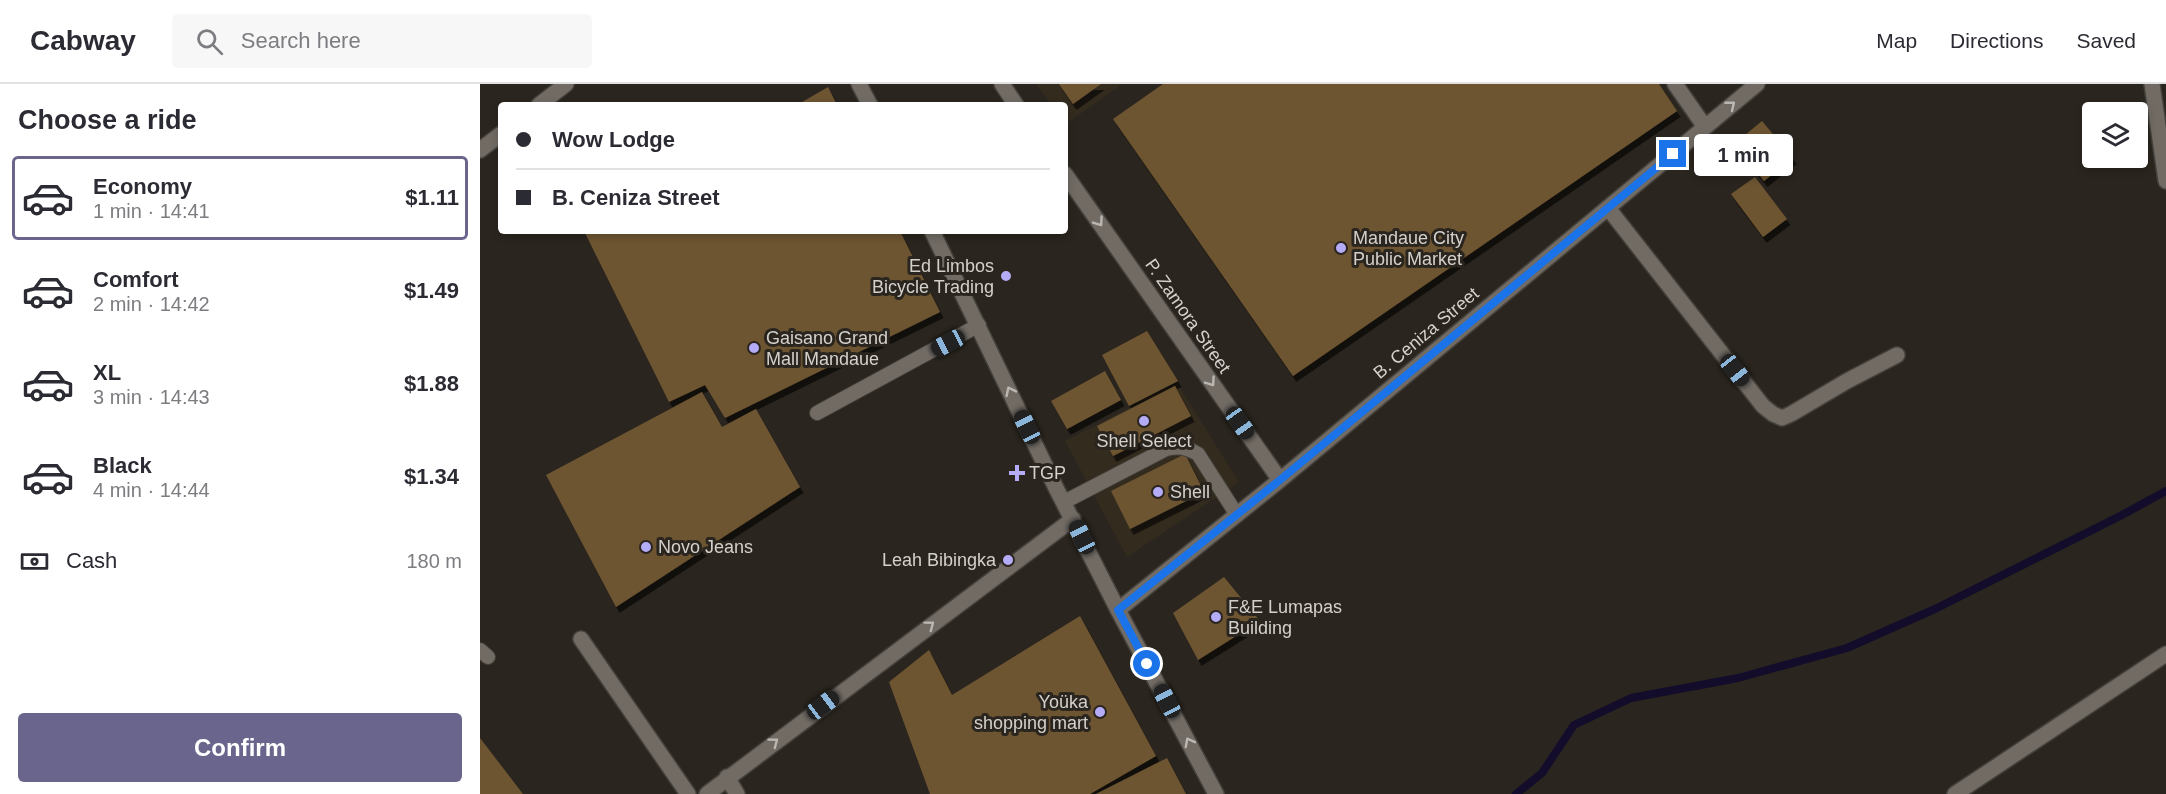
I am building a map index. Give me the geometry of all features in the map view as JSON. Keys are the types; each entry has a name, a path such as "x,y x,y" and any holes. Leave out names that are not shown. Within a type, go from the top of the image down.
{"street":[{"path":"543,102 566,84"},
{"path":"859,84 868,102"},
{"path":"1002,84 1014,102"},
{"path":"1675,84 1705,127"},
{"name":"B. Ceniza Street","path":"1118,610 1280,480 1758,84"},
{"path":"2157,93 2165,173"},
{"path":"480,150 498,136"},
{"name":"P. Zamora Street","path":"1068,178 1280,480"},
{"path":"1608,208 1763,406 1773,414 1782,418 1791,414 1896,355"},
{"path":"934,234 1118,610 1216,794"},
{"path":"707,794 1073,519"},
{"path":"581,639 688,794"},
{"path":"1955,794 2166,654"},
{"path":"727,777 737,794"}],"lane":[{"path":"817,413 979,325"},
{"path":"1064,502 1166,449 1177,447 1189,449 1198,454 1237,515"}],"shaded area":[{"path":"1036,84 1122,84 1068,123 1068,102 1050,102"},
{"path":"1177,383 1239,482 1127,557 1065,441"}],"building":[{"path":"1059,84 1101,84 1073,104"},
{"name":"Mandaue City Public Market","path":"1163,84 1659,84 1677,111 1293,376 1113,119"},
{"path":"828,87 836,102 802,102"},
{"path":"1762,121 1793,158 1764,181 1734,144"},
{"path":"1755,177 1787,219 1763,237 1731,194"},
{"name":"Gaisano Grand Mall Mandaue","path":"585,234 901,234 940,312 725,418 705,385 669,402"},
{"path":"1147,331 1178,381 1129,406 1102,355"},
{"path":"1105,371 1121,400 1067,429 1051,401"},
{"name":"Shell Select","path":"1175,386 1191,416 1113,456 1097,426"},
{"name":"Novo Jeans","path":"702,392 722,427 756,409 800,487 616,607 546,475"},
{"name":"Shell","path":"1185,454 1204,492 1130,529 1111,491"},
{"name":"F&E Lumapas Building","path":"1224,577 1260,621 1198,660 1173,613"},
{"path":"1080,616 1156,756 1090,794 930,794 889,682 929,650 952,695"},
{"path":"480,738 523,794 480,794"},
{"path":"1167,758 1186,794 1096,794"}],"waterway":[{"path":"1516,794 1542,773 1574,725 1631,698 1738,678 1847,648 1935,609 2166,491"}],"place":[{"name":"Mandaue City Public Market","path":"1341,248"},
{"name":"Ed Limbos Bicycle Trading","path":"1006,276"},
{"name":"Gaisano Grand Mall Mandaue","path":"754,348"},
{"name":"Shell Select","path":"1144,421"},
{"name":"TGP","path":"1017,473"},
{"name":"Shell","path":"1158,492"},
{"name":"Novo Jeans","path":"646,547"},
{"name":"Leah Bibingka","path":"1008,560"},
{"name":"F&E Lumapas Building","path":"1216,617"},
{"name":"Yoüka shopping mart","path":"1100,712"}],"route":[{"path":"1147,664 1118,610 1280,480 1673,154"}]}
